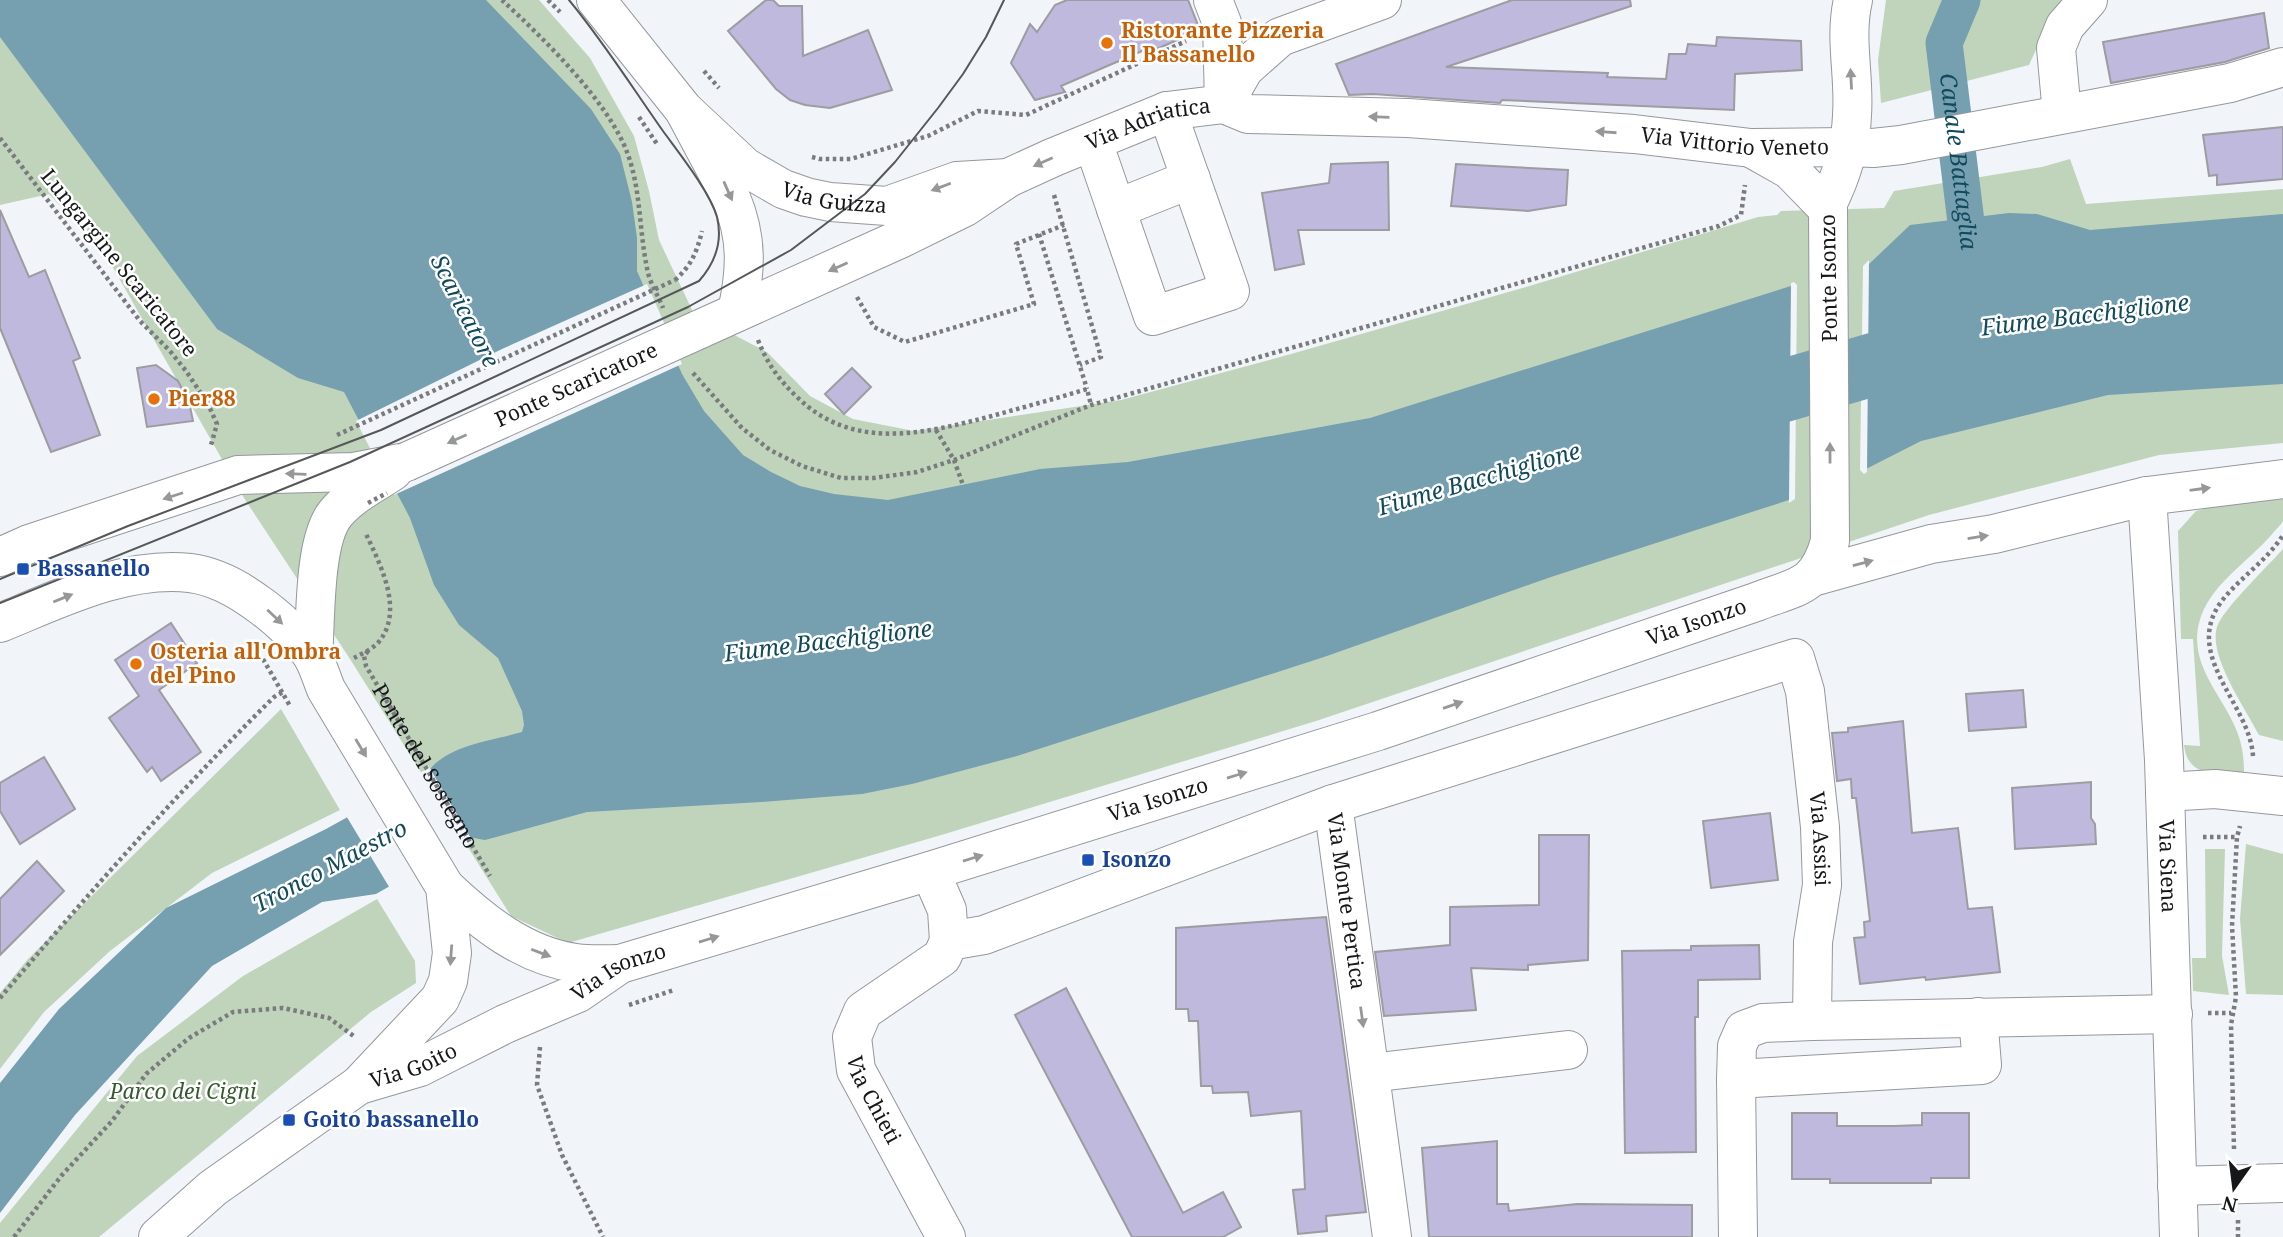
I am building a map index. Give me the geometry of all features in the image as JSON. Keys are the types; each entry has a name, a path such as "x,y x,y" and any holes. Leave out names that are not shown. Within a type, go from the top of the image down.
{"main road":[{"path":"1213,0 1222,23 1224,104"},
{"name":"Via Adriatica","path":"900,239 965,207 1008,178 1167,111 1224,104 1244,69 1280,37 1343,7 1382,0"},
{"name":"Ponte Isonzo","path":"1820,568 1830,541 1828,220 1848,147 1853,114 1848,34 1853,0"},
{"path":"2048,117 2056,48 2065,26 2088,0"},
{"name":"Via Guizza","path":"579,8 746,167 783,189 806,197 841,203 887,206 957,181 1008,178"},
{"name":"Via Vittorio Veneto","path":"1224,104 1248,114 1408,118 1634,134 1748,164 1848,147 1901,145 2230,83 2283,67"},
{"name":"Via Guizza","path":"684,110 720,174 736,209 743,246 745,320"},
{"path":"1093,142 1153,316 1230,290 1167,111"},
{"path":"1748,164 1790,170 1828,220"},
{"path":"1116,209 1191,179"},
{"name":"Ponte Scaricatore","path":"320,673 318,578 327,527 350,499 362,494 406,462 683,325 745,320 900,239"},
{"path":"0,557 29,544 238,475 362,494"},
{"name":"Via Isonzo","path":"505,1024 578,993 620,964 930,871 1378,731 1756,603 1802,584 1820,568 1930,544 1994,534 2147,496 2283,479"},
{"name":"Via Siena","path":"2147,496 2165,792 2179,1237"},
{"path":"0,623 77,592 120,579 158,572 191,573 221,582 274,614 320,673 445,887 477,918 541,955 576,963 620,964"},
{"name":"Via Assisi","path":"1333,804 1795,658 1805,691 1820,827 1822,885 1813,942 1812,1021"},
{"path":"2165,792 2216,789 2283,796"},
{"name":"Via Monte Pertica","path":"949,941 984,935 1333,804 1392,1237"},
{"path":"930,871 947,910 949,941"},
{"path":"359,1085 398,1042 428,1015 440,999 448,981 452,953 445,887"},
{"name":"Via Chieti","path":"946,1237 856,1070 852,1037 863,1011 942,957 949,941"},
{"path":"1738,1237 1736,1079 1737,1046 1744,1030 1763,1023 1812,1021 2173,1014"},
{"path":"1736,1079 1982,1065 1978,1017"},
{"name":"Via Goito","path":"158,1237 213,1188 359,1085 420,1067 505,1024"},
{"path":"1370,1073 1568,1049"},
{"path":"2177,1186 2283,1183"}],"path":[{"path":"502,0 534,31 610,118 627,153 640,213 647,271 683,325"},
{"path":"548,0 579,8"},
{"path":"809,156 820,159 851,159 928,136 978,111 1026,115 1194,37"},
{"path":"696,61 719,89"},
{"path":"633,108 662,152"},
{"name":"Lungargine Scaricatore","path":"0,138 140,321 186,371 208,404 217,424 214,441 208,451"},
{"path":"689,368 742,428 770,450 802,466 841,478 874,478 917,472 1091,405 1719,226 1741,215 1748,164"},
{"path":"1054,193 1101,357 1080,365"},
{"path":"337,435 675,280 691,264 698,248 702,219"},
{"path":"857,295 874,327 905,342 1034,304 1016,244 1064,225"},
{"path":"1040,234 1091,405"},
{"path":"745,320 779,380 806,406 828,421 850,429 875,434 936,430 1087,389"},
{"path":"936,430 954,460 963,485"},
{"name":"Ponte del Sostegno","path":"363,528 376,554 391,605 388,627 380,641 364,656 366,666 484,865"},
{"path":"2253,765 2252,745 2214,665 2210,625 2220,603 2283,535"},
{"path":"271,672 292,708"},
{"path":"0,998 91,891 204,767 274,697 283,693"},
{"path":"2235,1158 2231,1025 2236,997 2232,926 2237,837 2241,824"},
{"path":"2192,837 2237,837"},
{"path":"14,1237 62,1175 112,1121 146,1074 189,1038 233,1012 283,1008 329,1018 362,1042"},
{"path":"540,1040 537,1085 562,1154 603,1237"}],"green space":[{"path":"0,0 539,0 590,58 634,136 659,240 694,314 767,352 810,396 853,419 914,431 1121,400 1526,287 1758,217 1777,215 1781,211 1884,208 1894,191 2042,167 2070,159 2086,204 2283,189 2283,443 2159,455 1929,515 1316,721 938,836 568,943 511,916 350,659 244,498 103,250 49,194 0,205"},
{"path":"1886,0 2062,0 2055,8 2029,65 1881,103 1878,60"},
{"path":"2283,499 2282,523 2220,585 2204,609 2199,623 2199,654 2210,683 2233,723 2244,764 2244,774 2206,772 2191,764 2184,745 2200,746 2193,639 2181,639 2178,531 2196,511 2222,504"},
{"path":"2283,549 2283,741 2259,735 2223,667 2216,639 2217,627 2227,610"},
{"path":"281,709 340,810 212,873 110,951 44,1012 0,1069 0,993 28,959"},
{"path":"2246,844 2283,854 2283,995 2246,994 2240,919"},
{"path":"2205,849 2225,849 2222,956 2229,995 2193,991 2192,958 2206,958"},
{"name":"Parco dei Cigni","path":"377,899 415,961 416,983 371,1012 99,1237 0,1237 0,1223 137,1056 243,976"}],"water":[{"path":"0,0 486,0 591,109 620,154 632,202 637,238 637,271 682,374 704,411 743,455 800,486 834,494 888,500 1040,469 1128,462 1370,418 1794,285 1792,499 1551,577 1324,657 1017,756 912,784 862,794 587,812 485,840 474,838 376,894 322,902 212,966 75,1115 0,1213 0,1083 59,1009 166,908 326,829 427,773 435,764 457,750 522,732 524,725 522,711 498,658 459,625 434,585 410,518 344,392 298,378 217,329 0,37"},
{"path":"2009,213 2037,214 2090,230 2283,214 2283,384 2108,395 1921,441 1864,470 1867,266 1910,225"}],"pier":[{"path":"1869,260 1867,472 1864,474 1860,470 1863,266"},
{"path":"1791,283 1797,285 1795,499 1789,503"},
{"path":"647,284 682,364 394,495 356,421 502,349"},
{"path":"428,765 473,842 391,890 345,814 425,770"}],"building":[{"path":"766,0 773,0 779,6 802,6 803,56 868,30 892,90 830,108 790,100 776,89 728,31"},
{"path":"1067,0 1188,0 1200,30 1150,52 1149,48 1061,86 1065,92 1035,100 1011,63 1030,24 1037,32 1055,5"},
{"path":"1512,0 1630,0 1631,6 1446,67 1608,73 1607,77 1666,79 1669,54 1686,54 1688,44 1716,46 1717,37 1801,41 1802,70 1735,74 1734,110 1502,100 1500,103 1373,94 1349,95 1336,64"},
{"path":"2264,13 2269,48 2225,62 2111,83 2103,42"},
{"path":"2283,127 2283,179 2217,185 2217,175 2209,176 2203,135"},
{"path":"1388,162 1389,230 1298,230 1304,264 1275,270 1262,193 1329,183 1331,164"},
{"path":"1456,164 1568,170 1566,205 1528,211 1451,206"},
{"path":"0,210 29,277 45,270 80,358 73,361 100,435 51,452 0,328"},
{"path":"156,365 178,381 189,402 193,421 147,427 137,368"},
{"path":"852,368 871,387 844,414 825,394"},
{"path":"171,623 197,663 159,690 201,752 161,781 152,767 147,772 109,718 139,696 115,660"},
{"path":"2023,690 2026,727 1969,731 1966,694"},
{"path":"1903,721 1912,833 1958,828 1968,909 1992,907 2000,972 1860,984 1854,938 1865,937 1864,922 1870,921 1856,798 1852,798 1851,779 1837,781 1832,733 1848,732 1848,728"},
{"path":"44,757 75,809 20,844 0,811 0,783"},
{"path":"2091,782 2091,818 2095,824 2096,844 2015,849 2012,788"},
{"path":"1770,813 1778,880 1711,888 1703,821"},
{"path":"1539,835 1589,835 1588,960 1528,965 1528,970 1471,968 1476,1010 1384,1016 1375,952 1450,945 1450,907 1539,905"},
{"path":"37,861 64,891 0,955 0,899"},
{"path":"1326,917 1366,1212 1326,1216 1327,1231 1298,1234 1293,1190 1305,1189 1301,1111 1251,1116 1248,1092 1213,1093 1212,1086 1201,1086 1198,1021 1189,1021 1188,1009 1176,1009 1176,928"},
{"path":"1759,945 1760,979 1698,980 1698,1017 1695,1017 1696,1152 1625,1153 1622,951"},
{"path":"1066,988 1183,1213 1223,1192 1241,1227 1223,1237 1132,1237 1015,1015"},
{"path":"1792,1113 1837,1113 1837,1126 1894,1126 1922,1125 1922,1113 1969,1113 1969,1178 1931,1178 1931,1183 1830,1183 1830,1179 1792,1179"},
{"path":"1497,1141 1497,1204 1508,1204 1509,1211 1577,1204 1692,1205 1692,1237 1429,1237 1422,1148"}],"waterway":[{"name":"Canale Battaglia","path":"1962,0 1944,43 1972,271"},
{"name":"Fiume Bacchiglione","path":"1710,412 1906,355 1949,338"}],"tram line":[{"path":"0,579 128,526 381,430 699,281 713,259 719,235 717,217 708,196 606,48 569,0"},
{"path":"0,603 350,462 688,307 791,250 865,194 895,162 963,74 986,37 1004,0"}],"place":[{"name":"Ristorante Pizzeria Il Bassanello","path":"1107,43"},
{"name":"Pier88","path":"154,399"},
{"name":"Bassanello","path":"23,569"},
{"name":"Osteria all'Ombra del Pino","path":"136,664"},
{"name":"Isonzo","path":"1088,860"},
{"name":"Goito bassanello","path":"289,1120"}],"water label":[{"name":"Scaricatore","path":"465,311"},
{"name":"Tronco Maestro","path":"330,866"}]}
